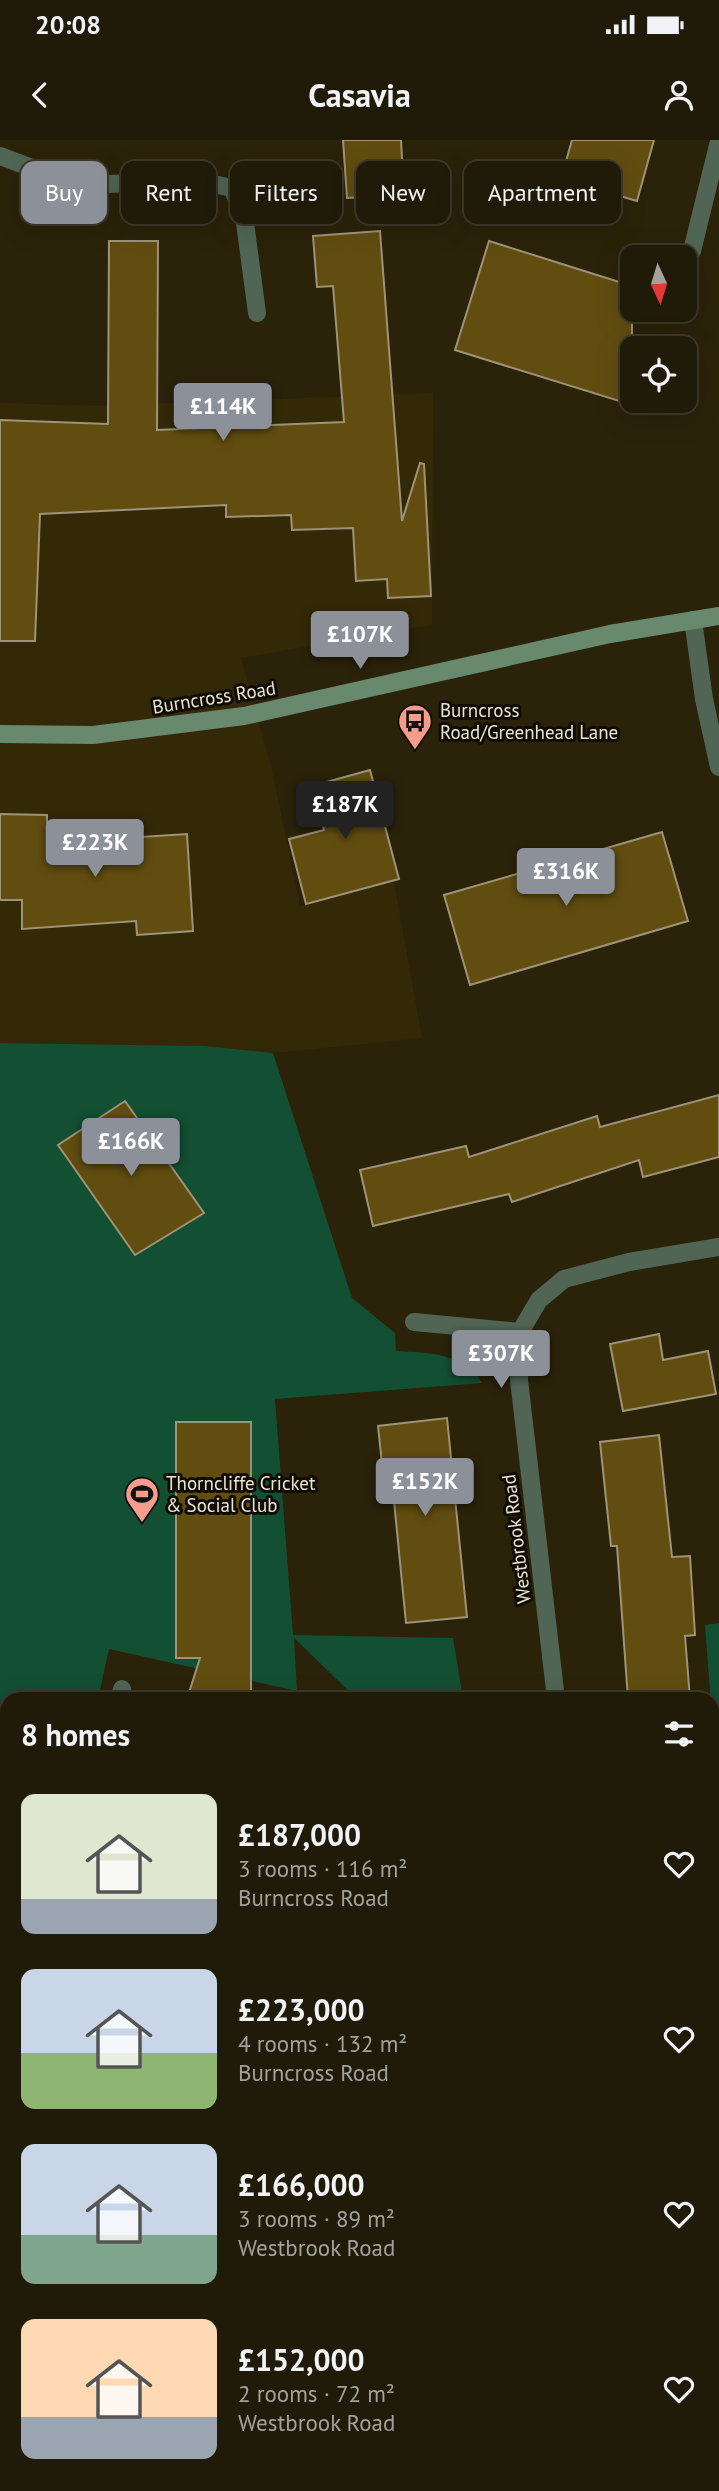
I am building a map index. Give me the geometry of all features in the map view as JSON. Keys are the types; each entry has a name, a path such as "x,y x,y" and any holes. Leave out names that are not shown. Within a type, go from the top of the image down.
{"main road":[{"name":"Burncross Road","path":"0,734 93,735 243,716 610,634 719,616"}],"street":[{"path":"693,245 719,141"},
{"path":"0,156 77,185 199,181 232,188 244,215 257,313"},
{"path":"693,620 704,699 719,767"},
{"name":"Westbrook Road","path":"555,1692 519,1380 520,1332 539,1300 564,1279 629,1262 719,1247"},
{"path":"414,1322 520,1332"}],"shaded area":[{"path":"433,393 432,625 241,658 271,766 300,906 394,882 422,1038 273,1053 205,1046 0,1043 0,403 97,406"}],"green space":[{"name":"Thorncliffe Cricket & Social Club","path":"0,1043 205,1046 273,1053 352,1298 395,1333 396,1351 433,1354 455,1360 465,1365 482,1383 275,1399 293,1635 453,1638 462,1692 350,1692 294,1638 297,1691 109,1649 100,1692 0,1692"},
{"path":"719,1623 719,1692 710,1692 705,1625"}],"building":[{"path":"343,140 401,140 402,161 356,161 356,198 347,198"},
{"path":"572,140 654,140 637,201 621,196 621,161 566,161"},
{"path":"380,231 402,521 420,463 424,464 431,596 388,598 387,579 356,581 353,528 292,530 291,515 226,517 226,505 40,514 35,641 0,641 0,420 108,424 109,241 158,241 157,430 344,422 333,286 317,287 313,236"},
{"path":"489,241 620,282 620,322 632,322 632,336 620,336 620,401 455,350"},
{"path":"370,770 399,879 306,904 289,839 324,830 312,786"},
{"path":"0,814 47,815 47,843 187,834 193,931 137,935 136,921 22,929 22,900 0,900"},
{"path":"662,832 688,921 470,985 444,895"},
{"path":"719,1095 719,1157 643,1177 639,1160 512,1202 509,1194 373,1226 360,1170 466,1146 469,1157 597,1116 600,1127"},
{"path":"125,1101 204,1213 135,1255 58,1145"},
{"path":"659,1334 663,1360 708,1351 716,1394 623,1411 610,1344"},
{"path":"447,1418 467,1617 406,1623 394,1501 386,1502 378,1426"},
{"path":"176,1422 251,1422 251,1692 189,1692 200,1658 176,1658"},
{"path":"659,1435 672,1557 690,1556 695,1635 685,1636 689,1692 627,1692 617,1546 611,1546 600,1442"}],"place":[{"name":"Burncross Road/Greenhead Lane","path":"415,751"},
{"name":"Thorncliffe Cricket & Social Club","path":"142,1524"}]}
